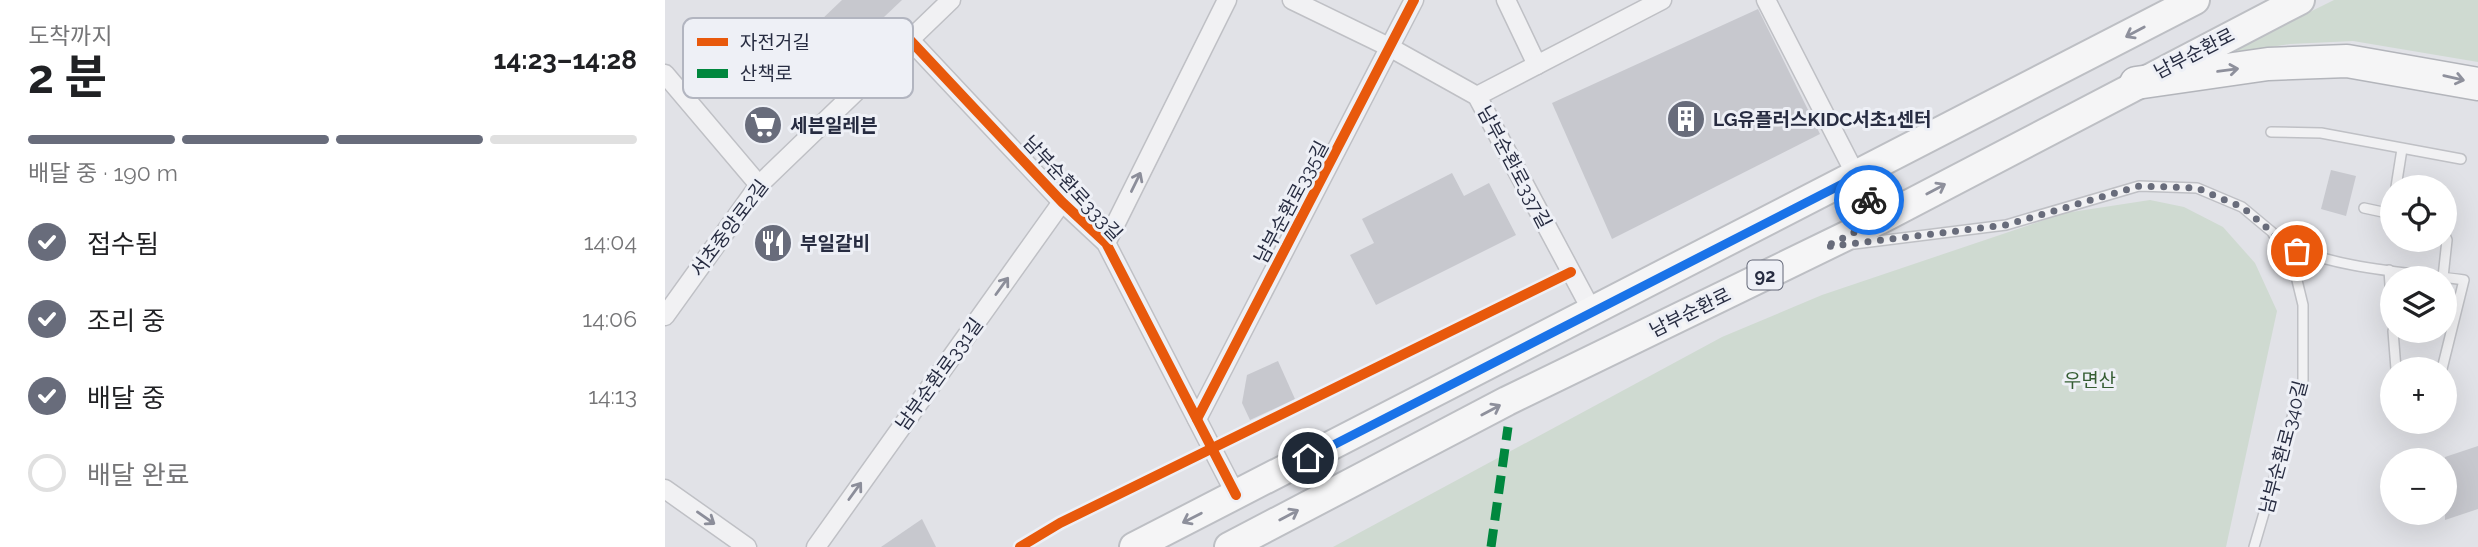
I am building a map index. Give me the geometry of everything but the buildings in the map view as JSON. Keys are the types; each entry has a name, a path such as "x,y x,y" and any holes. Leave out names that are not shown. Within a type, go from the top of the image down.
{"highway":[{"path":"2136,83 2268,65 2347,61 2478,84"}],"main road":[{"name":"92","path":"1134,547 2195,0"},
{"name":"남부순환로","path":"1229,547 1507,401 1879,220 2136,83 2300,0"}],"street":[{"name":"서초중앙로2길","path":"913,35 951,0"},
{"name":"남부순환로333길","path":"1106,243 1227,0"},
{"name":"남부순환로337길","path":"1292,0 1391,48 1477,96 1592,312"},
{"name":"남부순환로335길","path":"1197,419 1414,0"},
{"path":"1506,0 1537,65"},
{"path":"1477,96 1537,65 1635,6 1662,0"},
{"path":"1766,0 1879,220"},
{"name":"남부순환로333길","path":"913,43 1062,202 1106,243 1237,495"},
{"path":"665,74 683,95"},
{"path":"685,98 759,185"},
{"name":"서초중앙로2길","path":"665,316 759,185 848,98"},
{"name":"남부순환로331길","path":"816,547 1062,202"},
{"path":"665,489 747,547"}],"lane":[{"path":"2271,132 2321,133 2461,159"},
{"path":"2398,175 2402,149"},
{"name":"남부순환로340길","path":"1825,247 2006,225 2139,186 2197,188 2242,207 2272,232 2279,242 2294,268 2303,305 2303,380 2254,547"},
{"path":"2364,208 2380,211"},
{"path":"2279,242 2330,259 2380,268"},
{"path":"2457,279 2464,280 2457,308"}],"green space":[{"path":"2334,0 2478,0 2478,62 2353,41 2290,44 2223,55"},
{"name":"우면산","path":"2150,200 2184,207 2223,227 2255,263 2277,311 2226,547 1333,547 1722,337 1822,295 2065,213"}],"marked path":[{"path":"1491,547 1508,427"}],"cycle path":[{"path":"1197,419 1414,0"},
{"path":"913,43 1062,202 1106,243 1236,495"},
{"path":"1020,547 1060,523 1571,272"}],"way so far":[{"path":"1869,200 1879,220 1825,247 1926,237 2006,225 2083,200 2139,186 2197,188 2242,207 2272,232 2279,242 2297,251"}],"place":[{"name":"LG유플러스KIDC서초1센터","path":"1686,119"},
{"name":"세븐일레븐","path":"763,125"},
{"name":"부일갈비","path":"773,243"}],"route":[{"path":"1308,458 1858,176 1869,200"}]}
